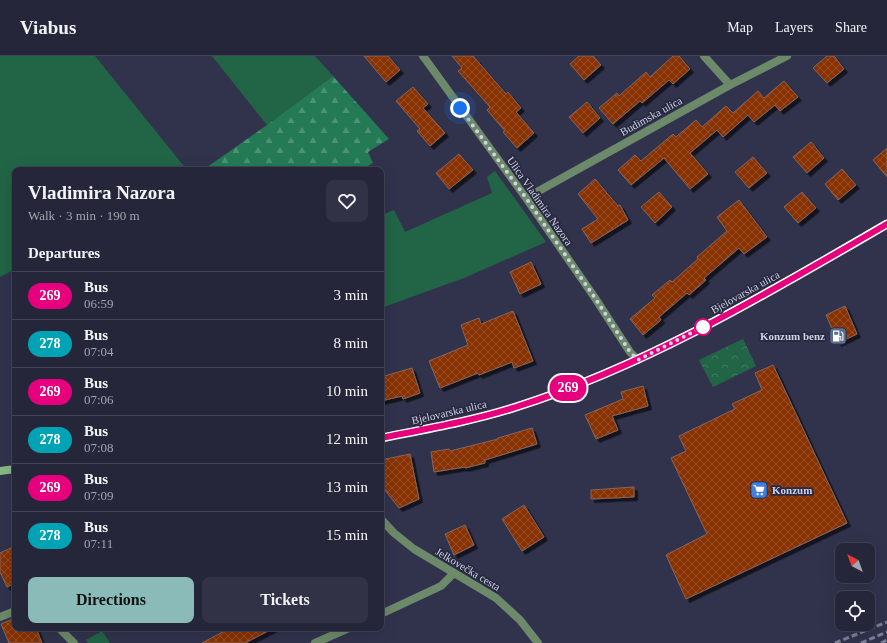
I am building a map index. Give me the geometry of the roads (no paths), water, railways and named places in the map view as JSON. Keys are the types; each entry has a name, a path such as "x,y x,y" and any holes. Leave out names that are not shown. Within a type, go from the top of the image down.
{"main road":[{"name":"Bjelovarska ulica","path":"384,437 483,416 517,407 638,360 720,319 887,224"},
{"path":"0,471 12,469"}],"street":[{"name":"Ulica Vladimira Nazora","path":"423,56 526,198 595,298 626,347 638,360"},
{"path":"704,56 730,85"},
{"name":"Budimska ulica","path":"526,198 730,85 787,56"},
{"name":"Jelkovečka cesta","path":"384,522 394,533 414,549 496,598 520,620 538,643"},
{"path":"384,613 441,586 454,573"},
{"path":"0,617 12,612"},
{"path":"62,631 74,643"},
{"path":"315,643 342,631"}],"railway":[{"path":"835,643 887,622"},
{"path":"861,643 887,632"},
{"path":"881,643 887,640"}],"place":[{"name":"Konzum benz","path":"838,336"},
{"name":"Konzum","path":"759,490"}]}
